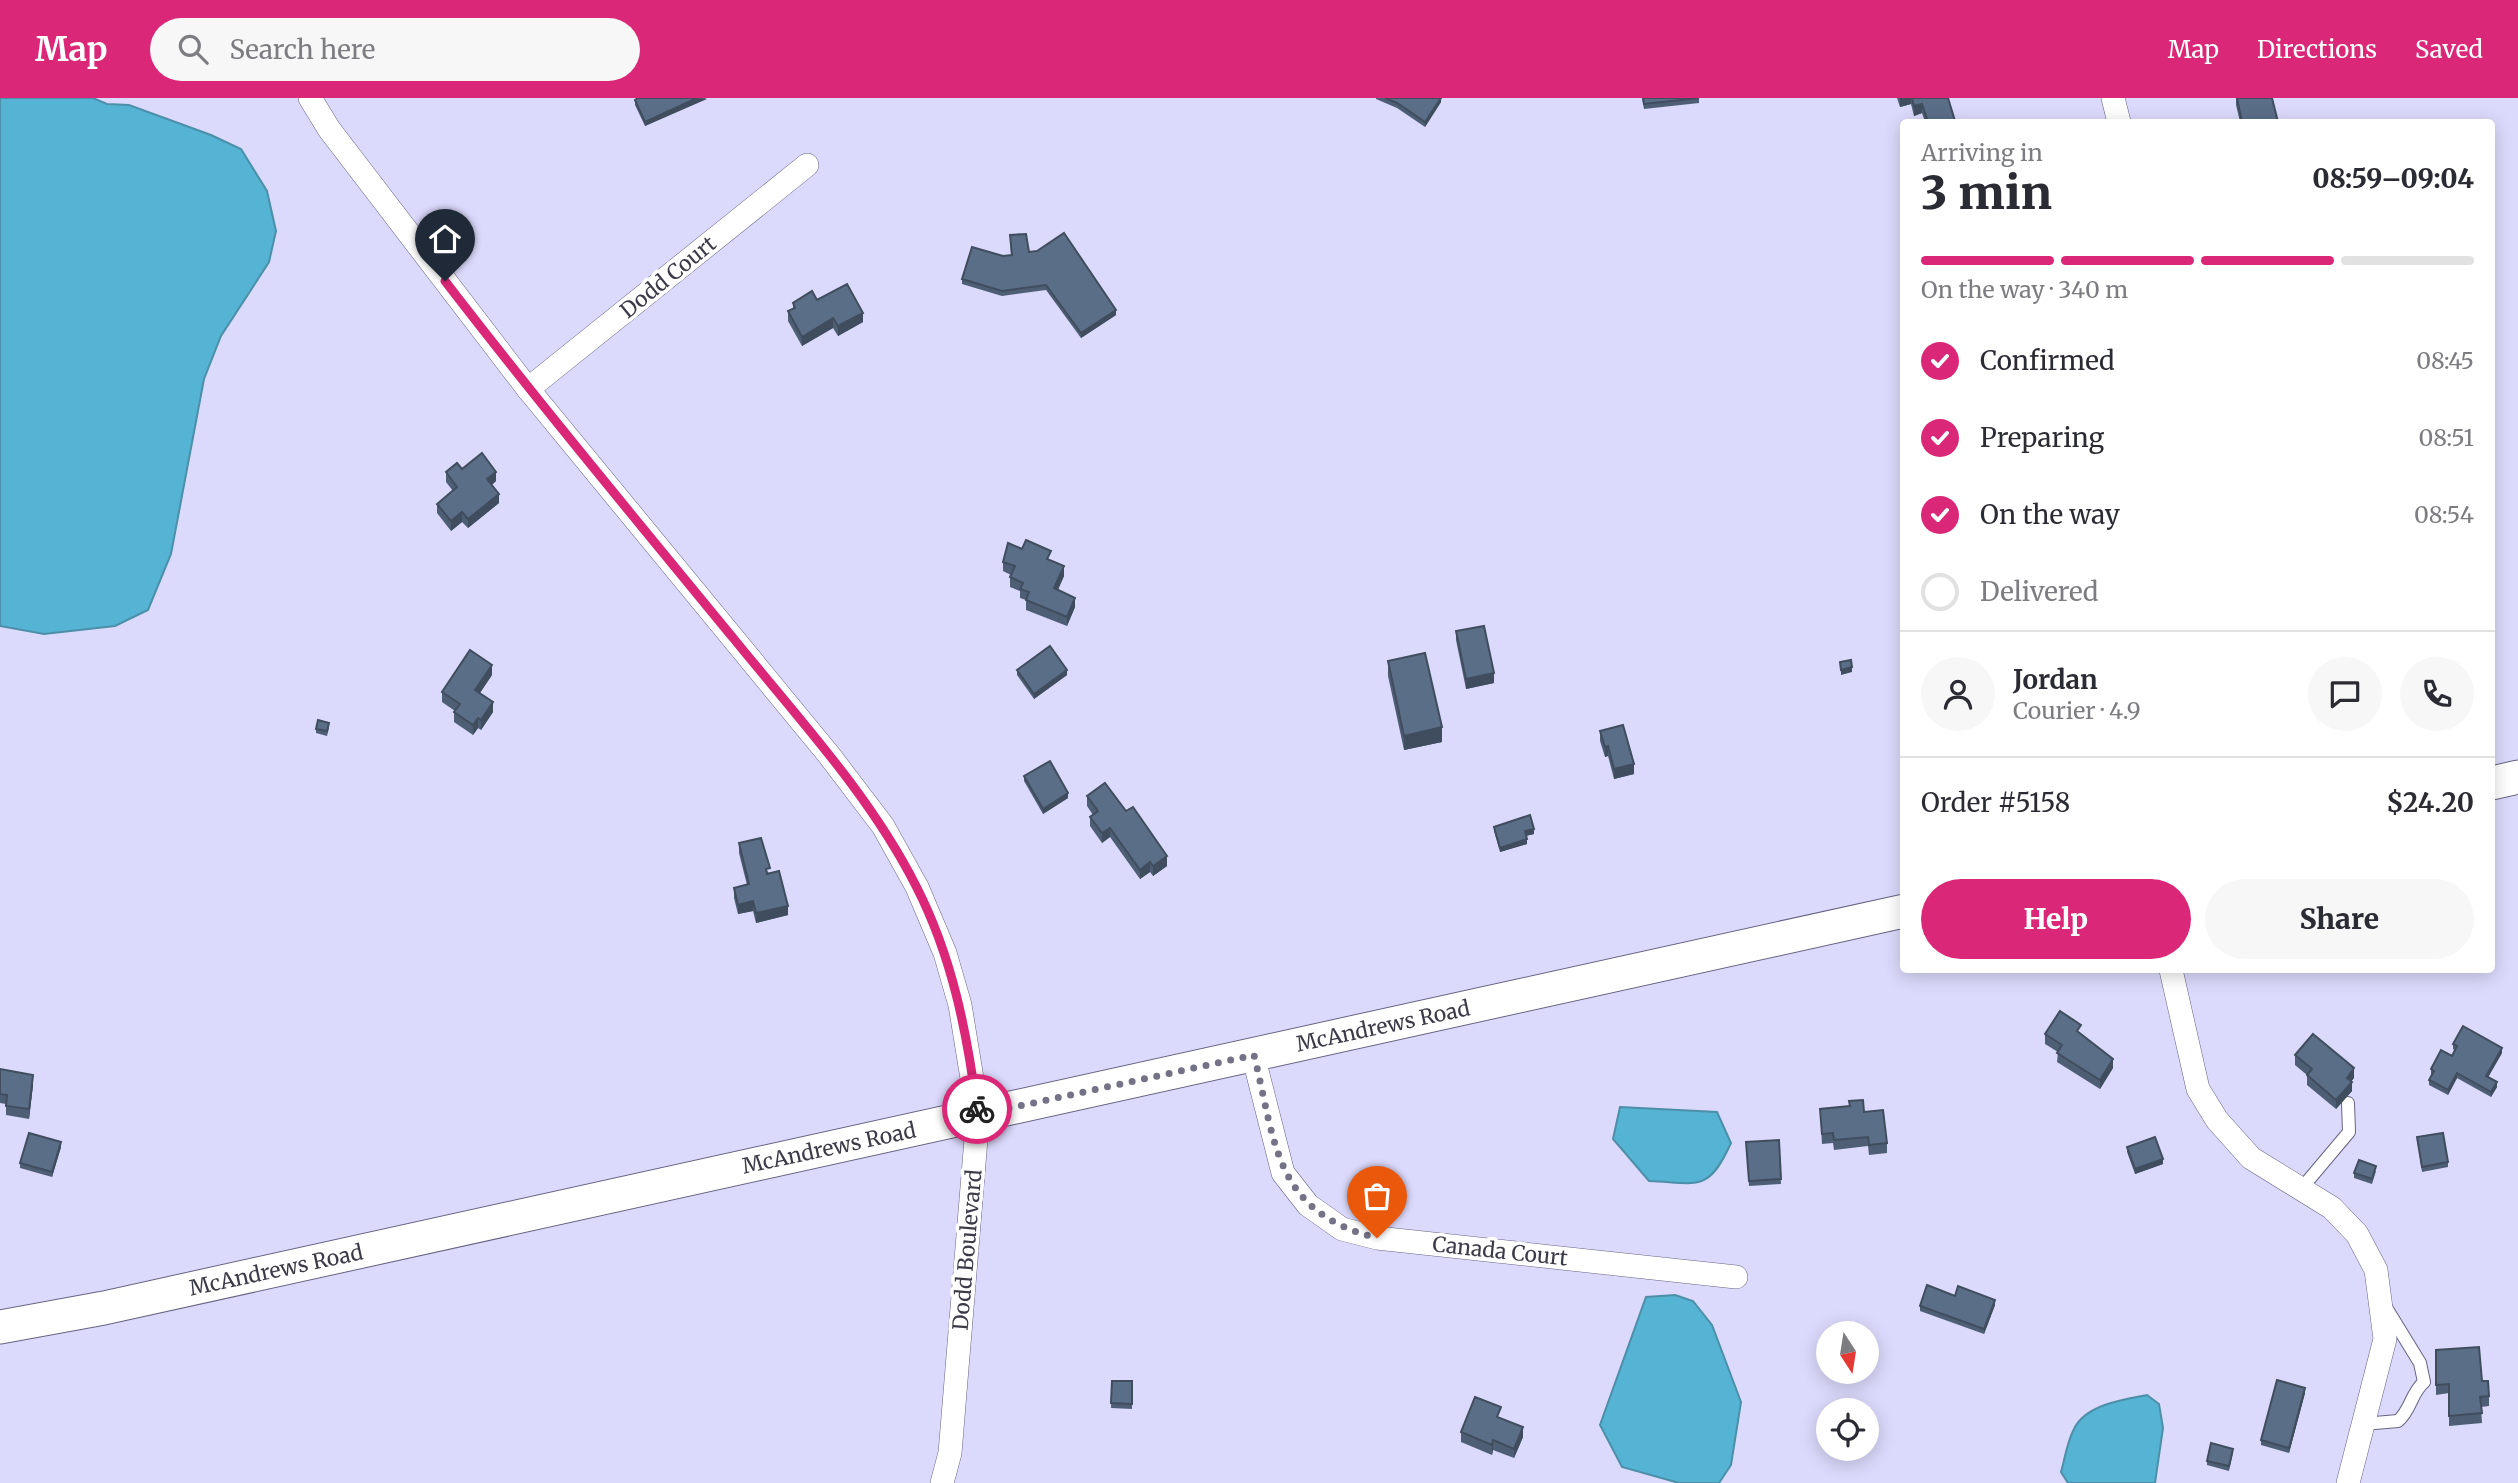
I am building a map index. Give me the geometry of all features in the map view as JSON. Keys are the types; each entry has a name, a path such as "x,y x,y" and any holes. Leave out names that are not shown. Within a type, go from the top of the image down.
{"main road":[{"path":"2495,782 2518,777"},
{"name":"McAndrews Road","path":"0,1327 104,1308 1900,912"}],"street":[{"name":"Dodd Boulevard","path":"310,98 329,129 528,389 820,744 883,826 917,887 945,953 962,1017 978,1115 950,1453 942,1483"},
{"path":"2113,98 2118,119"},
{"name":"Dodd Court","path":"528,389 807,165"},
{"path":"2172,973 2198,1089 2217,1120 2251,1158 2332,1208 2357,1234 2376,1270 2385,1339 2348,1483"},
{"name":"Canada Court","path":"1254,1055 1283,1173 1308,1205 1342,1229 1377,1238 1736,1277"}],"lane":[{"path":"2301,1189 2349,1132 2348,1103"},
{"path":"2363,1424 2398,1421 2406,1411 2414,1390 2424,1382 2425,1374 2411,1346 2388,1308 2380,1304"}],"water":[{"path":"0,98 93,98 107,104 129,105 241,149 267,191 276,231 269,262 221,336 204,379 171,554 148,610 115,626 44,634 0,626"},
{"path":"1620,1107 1717,1112 1731,1143 1716,1170 1700,1182 1649,1181 1613,1139"},
{"path":"1675,1295 1693,1301 1712,1325 1741,1402 1731,1465 1719,1483 1679,1483 1622,1467 1600,1425 1646,1297"},
{"path":"2147,1395 2159,1404 2163,1428 2155,1483 2068,1483 2061,1472 2070,1439 2079,1421 2106,1404"}],"building":[{"path":"697,98 645,122 635,100"},
{"path":"1385,98 1441,98 1425,122"},
{"path":"1643,98 1699,98 1644,104"},
{"path":"1912,98 1948,98 1954,119 1927,119 1922,104 1914,106"},
{"path":"2237,98 2272,98 2277,119 2241,119"},
{"path":"1064,233 1116,310 1081,333 1046,285 1002,291 962,279 972,247 1003,256 1012,255 1010,235 1026,234 1029,252 1037,251"},
{"path":"847,284 863,313 838,326 833,318 802,337 788,311 795,308 793,303 812,291 817,300"},
{"path":"482,453 496,472 487,479 499,494 468,519 462,512 451,521 437,504 457,487 446,472 457,463 462,469"},
{"path":"1026,540 1051,551 1047,559 1064,566 1054,588 1075,598 1067,617 1026,600 1029,592 1020,589 1023,583 1010,577 1015,566 1003,562 1008,543 1022,549"},
{"path":"1484,626 1494,673 1466,679 1456,631"},
{"path":"1050,646 1067,670 1034,694 1017,670"},
{"path":"470,650 492,665 475,690 493,702 481,720 478,718 473,725 454,712 460,704 442,692"},
{"path":"1425,653 1442,727 1404,736 1388,661"},
{"path":"1851,660 1852,667 1841,670 1840,662"},
{"path":"318,720 329,723 327,731 316,729"},
{"path":"1623,725 1634,764 1614,769 1608,746 1605,747 1600,731"},
{"path":"1050,761 1068,793 1043,809 1024,776"},
{"path":"1105,783 1126,811 1133,807 1167,856 1153,866 1150,862 1140,870 1110,828 1102,833 1090,817 1098,811 1087,796"},
{"path":"1530,815 1534,829 1525,831 1527,839 1500,848 1494,827"},
{"path":"761,838 770,868 766,869 767,874 779,871 788,906 756,913 753,901 738,905 734,888 749,884 739,843"},
{"path":"2060,1011 2081,1025 2077,1031 2113,1059 2100,1080 2057,1053 2062,1045 2045,1034"},
{"path":"2463,1026 2502,1048 2486,1076 2497,1082 2491,1092 2457,1073 2448,1090 2429,1080 2434,1071 2431,1069 2441,1050 2452,1056 2457,1046 2453,1044"},
{"path":"2313,1034 2354,1068 2347,1078 2352,1082 2336,1100 2307,1075 2312,1069 2295,1055"},
{"path":"0,1069 33,1075 29,1109 6,1106 7,1095 0,1094"},
{"path":"1863,1100 1864,1112 1883,1110 1887,1143 1869,1145 1868,1137 1834,1140 1833,1133 1822,1134 1820,1109 1850,1106 1849,1101"},
{"path":"29,1133 61,1142 52,1172 20,1163"},
{"path":"2443,1133 2448,1162 2422,1167 2417,1137"},
{"path":"2155,1137 2163,1159 2135,1169 2127,1147"},
{"path":"1779,1140 1781,1179 1749,1181 1746,1142"},
{"path":"2359,1160 2376,1166 2372,1179 2354,1173"},
{"path":"1927,1285 1955,1296 1958,1286 1995,1300 1984,1329 1920,1306"},
{"path":"2479,1347 2482,1381 2488,1381 2489,1396 2480,1397 2482,1413 2449,1416 2449,1384 2436,1385 2436,1350"},
{"path":"2277,1380 2305,1388 2289,1448 2261,1440"},
{"path":"1112,1381 1132,1381 1132,1404 1111,1403"},
{"path":"1475,1397 1501,1407 1497,1417 1523,1427 1514,1449 1493,1440 1492,1445 1461,1432"},
{"path":"2211,1443 2233,1449 2229,1466 2207,1461"}],"way so far":[{"path":"977,1109 978,1115 1254,1055 1283,1173 1308,1205 1342,1229 1377,1238"}],"route":[{"path":"445,281 528,389 829,755 883,826 917,887 945,953 972,1064 977,1109"}]}
